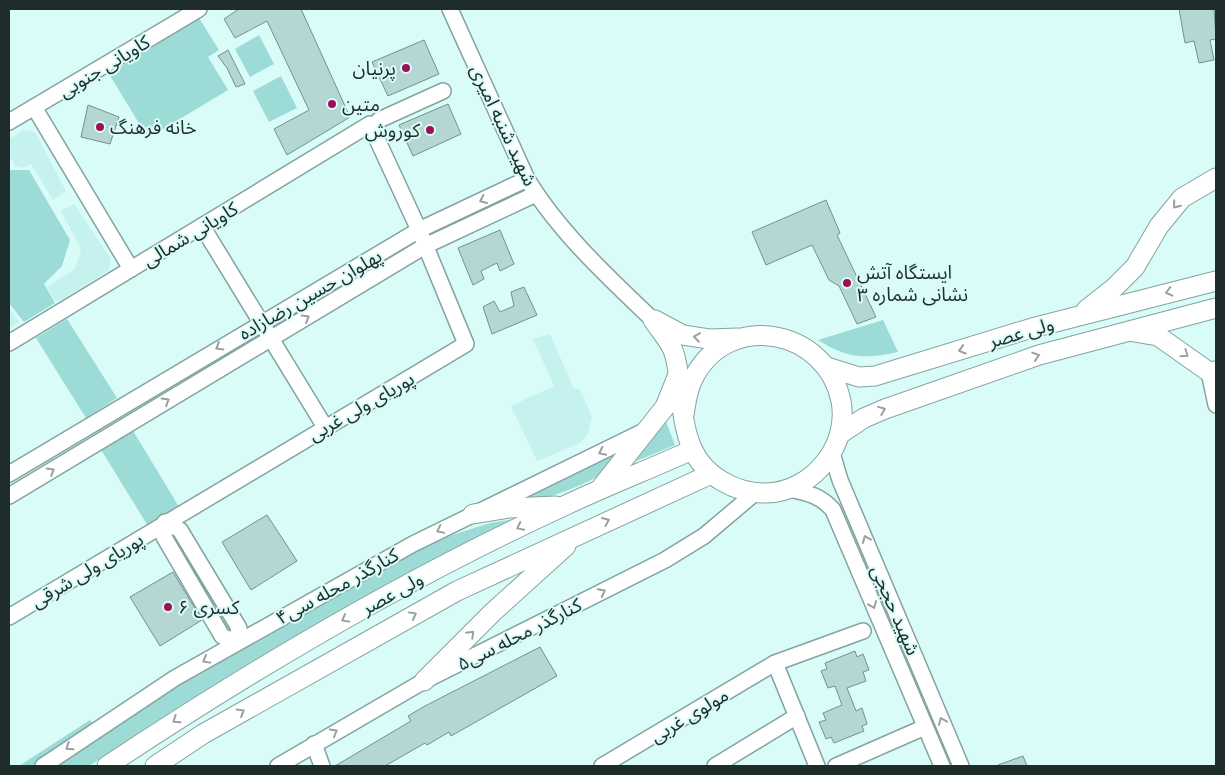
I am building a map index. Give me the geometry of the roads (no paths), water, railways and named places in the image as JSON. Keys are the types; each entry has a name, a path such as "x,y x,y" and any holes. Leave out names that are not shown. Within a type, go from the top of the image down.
{"main road":[{"path":"1079,315 1114,288 1135,267 1159,226 1182,198 1214,176"},
{"name":"ولی عصر","path":"827,367 859,377 875,376 1079,315 1216,281"},
{"name":"ولی عصر","path":"840,434 864,418 885,409 1039,355 1216,308"},
{"path":"653,320 683,335 709,338 744,338 768,335 790,340 811,351 827,367 838,388 842,411 840,434 832,453 821,468 806,481 789,489 772,493 754,493 731,487 711,474 692,450 686,433 673,348 653,320"},
{"path":"1125,331 1158,336 1213,372"},
{"path":"684,415 687,394 695,375 725,345 744,338"},
{"path":"598,492 665,407 678,371"},
{"name":"ولی عصر","path":"107,766 188,712 306,640 442,566 565,505 692,450"},
{"name":"ولی عصر","path":"155,766 203,734 457,591 581,532 711,474"},
{"path":"473,514 509,508 565,505"},
{"path":"424,681 493,612 581,532"}],"street":[{"name":"کاویانی جنوبی","path":"9,122 183,13 199,9"},
{"name":"شهید شنبه امیری","path":"450,9 527,179 536,194 567,232 653,320"},
{"name":"کاویانی شمالی","path":"9,342 375,122 443,91"},
{"path":"34,107 131,270"},
{"path":"375,122 425,246"},
{"name":"پهلوان حسین رضازاده","path":"9,474 419,230 527,179"},
{"name":"پهلوان حسین رضازاده","path":"9,496 425,246 536,194"},
{"path":"202,226 325,427"},
{"name":"پوریای ولی غربی","path":"165,522 466,344 425,246"},
{"path":"1213,372 1216,405"},
{"path":"129,401 139,418"},
{"name":"کنارگذر محله سی۴","path":"43,766 175,678 413,544 646,431"},
{"path":"75,434 85,450"},
{"name":"شهید حججی","path":"832,453 840,480 961,766"},
{"name":"شهید حججی","path":"789,489 814,494 825,501 833,510 942,766"},
{"name":"کنارگذر محله سی۵","path":"286,765 314,744 424,681 665,560 704,536 754,493"},
{"path":"165,522 164,537 222,636 236,643"},
{"name":"پوریای ولی شرقی","path":"9,618 165,522"},
{"name":"مولوی غربی","path":"602,766 776,663 864,631"},
{"path":"776,663 817,766"},
{"path":"715,766 797,716"},
{"path":"836,766 925,727"},
{"path":"314,744 320,764"},
{"path":"302,766 302,761 309,757 320,764"}],"place":[{"name":"پرنیان","path":"406,68"},
{"name":"متین","path":"332,104"},
{"name":"خانه فرهنگ","path":"100,127"},
{"name":"کوروش","path":"430,130"},
{"name":"ایستگاه آتش نشانی شماره ۳","path":"847,283"},
{"name":"کسری ۶","path":"168,607"}]}
